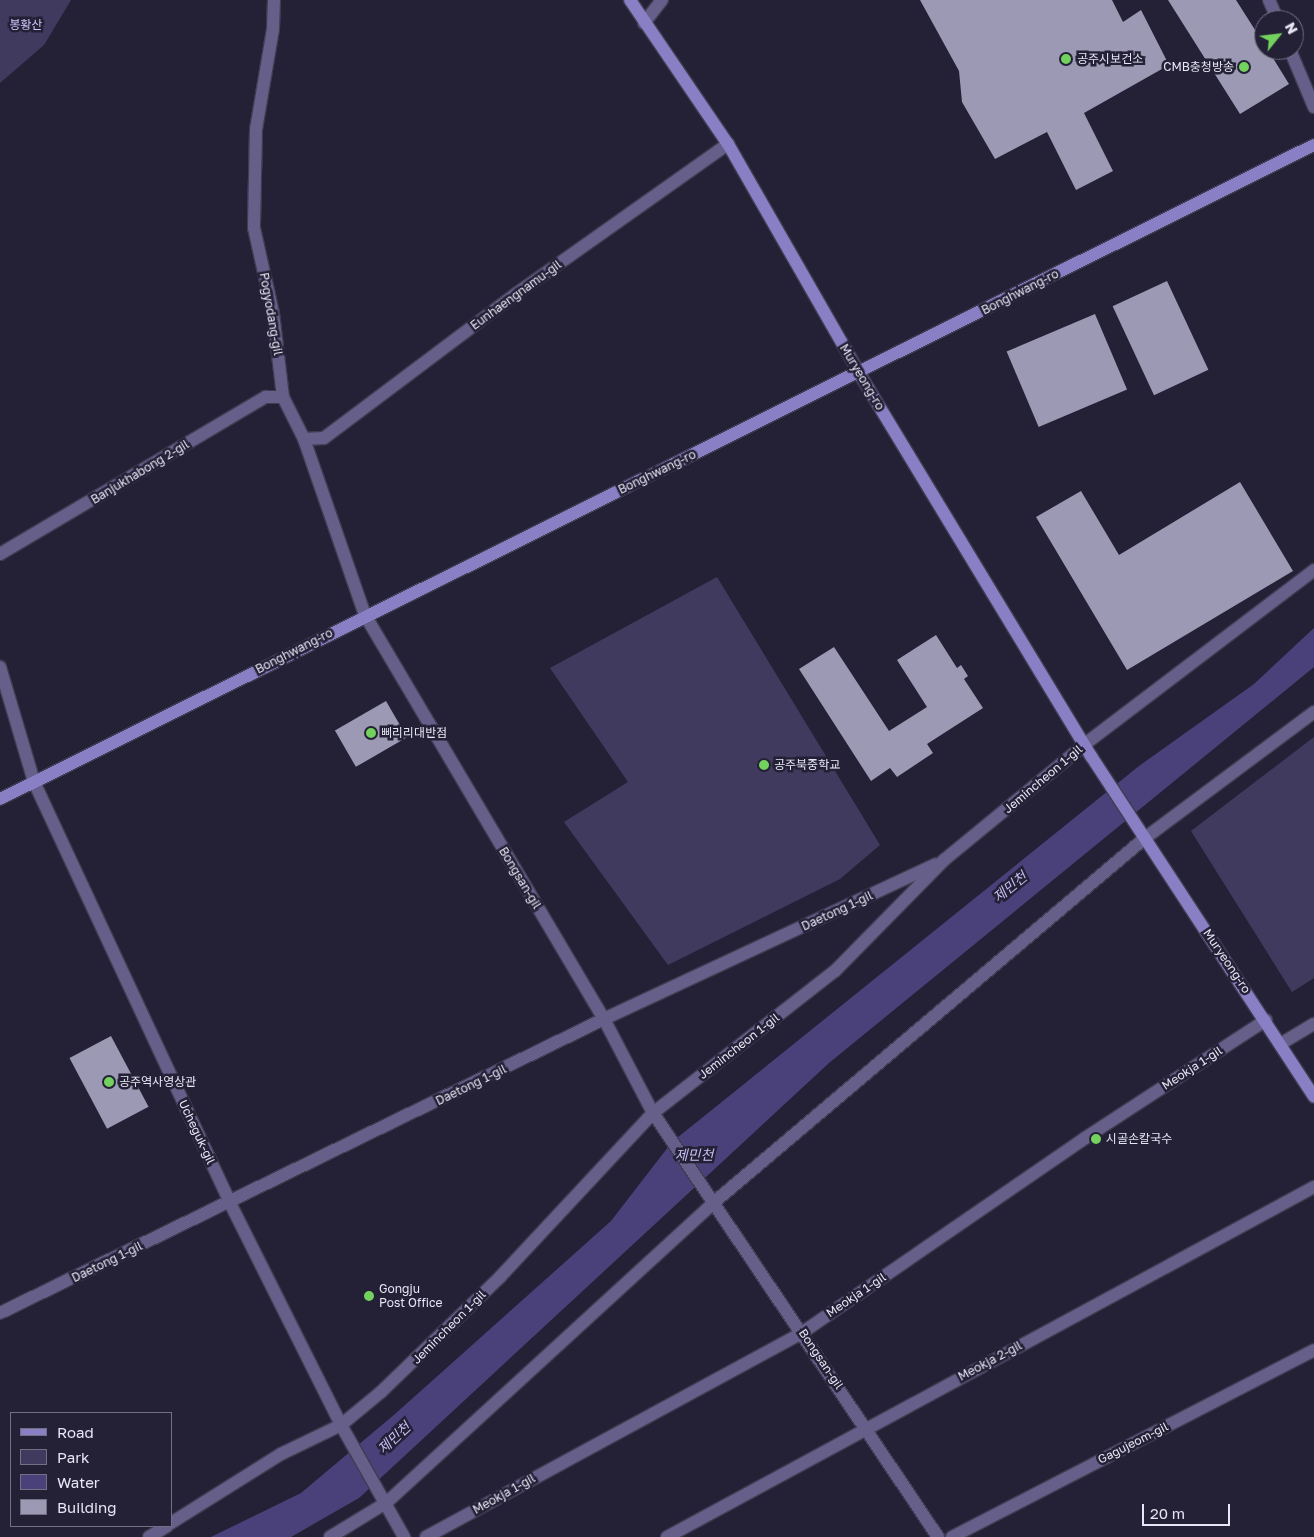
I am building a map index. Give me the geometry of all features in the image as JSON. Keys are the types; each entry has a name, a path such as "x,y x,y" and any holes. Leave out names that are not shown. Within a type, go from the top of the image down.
{"main road":[{"name":"Muryeong-ro","path":"630,0 728,144 859,373 1091,756 1282,1043 1314,1097"},
{"name":"Bonghwang-ro","path":"0,799 365,615 859,373 1314,145"}],"street":[{"name":"Pogyodang-gil","path":"274,0 273,29 256,129 254,228 273,313 283,397 304,439 365,615"},
{"path":"644,23 662,0"},
{"path":"1294,60 1314,106"},
{"name":"Eunhaengnamu-gil","path":"304,439 324,438 516,294 728,144"},
{"name":"Banjukhabong 2-gil","path":"0,554 266,397 283,397"},
{"name":"Jemincheon 1-gil","path":"172,1522 281,1454 341,1425 417,1360 500,1277 655,1115 835,971 944,860 1085,744 1314,570"},
{"name":"Bongsan-gil","path":"365,615 604,1020 655,1115 699,1184 868,1427 938,1537"},
{"path":"0,667 34,782"},
{"path":"330,1537 383,1497 712,1203 1145,838 1314,712"},
{"name":"Ucheguk-gil","path":"34,782 230,1203 341,1425 383,1497"},
{"name":"Daetong 1-gil","path":"0,1313 604,1020 944,860"},
{"name":"Meokja 1-gil","path":"426,1537 803,1332 1085,1138 1266,1020"},
{"path":"1282,1043 1314,1024"},
{"name":"Meokja 2-gil","path":"667,1537 1314,1187"},
{"name":"Gagujeom-gil","path":"952,1537 1314,1350"},
{"path":"383,1497 404,1537"},
{"path":"149,1537 165,1527"}],"green space":[{"name":"봉황산","path":"0,0 71,0 44,45 0,83"},
{"name":"공주북중학교","path":"717,577 880,845 840,879 668,965 564,822 628,782 550,668"},
{"path":"1314,737 1314,978 1292,992 1191,831"}],"water":[{"name":"제민천","path":"1314,628 1314,667 829,1063 359,1498 291,1537 211,1537 301,1493 395,1414 611,1221 672,1142 1139,766 1254,684"}],"building":[{"path":"920,0 1112,0 1123,22 1141,10 1169,65 1084,113 1113,171 1076,190 1047,132 995,159 962,102 959,71"},
{"name":"CMB충청방송","path":"1168,0 1236,0 1254,28 1254,60 1274,60 1289,84 1240,114"},
{"path":"1167,281 1208,370 1154,395 1113,306"},
{"path":"1095,314 1127,389 1039,427 1007,352"},
{"path":"1240,482 1293,571 1127,670 1036,517 1081,491 1119,555"},
{"path":"936,635 957,668 961,665 968,676 964,679 983,708 927,744 933,753 897,777 890,768 871,781 799,669 834,647 889,731 927,707 897,660"},
{"name":"삐리리대반점","path":"386,701 407,737 356,767 335,730"},
{"name":"공주역사영상관","path":"111,1036 149,1107 107,1129 70,1058"}],"place":[{"name":"공주시보건소","path":"1066,59"},
{"name":"CMB충청방송","path":"1244,67"},
{"name":"삐리리대반점","path":"371,733"},
{"name":"공주북중학교","path":"764,765"},
{"name":"공주역사영상관","path":"109,1082"},
{"name":"시골손칼국수","path":"1096,1139"},
{"name":"Gongju Post Office","path":"369,1296"}]}
